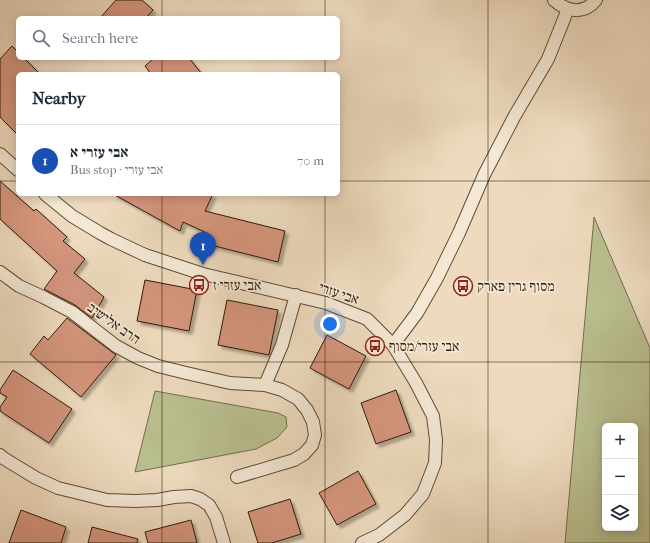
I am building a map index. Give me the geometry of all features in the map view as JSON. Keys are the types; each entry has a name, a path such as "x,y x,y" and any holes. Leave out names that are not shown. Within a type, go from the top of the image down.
{"street":[{"path":"554,0 560,6 577,10 593,4 596,0"},
{"path":"393,345 417,313 437,278 459,233 487,169 514,117 548,59 568,9"},
{"path":"0,154 16,168"},
{"name":"אבי עזרי","path":"47,196 72,216 100,233 145,255 203,274 326,303 367,320 393,345 416,383 433,416 436,440 435,463 423,494 405,515 379,535 362,543"},
{"name":"הרב אלישיב","path":"0,272 19,286 72,312 116,346 138,358 158,366 186,374 230,383 265,385 282,390 298,398 308,410 313,422 315,435 312,445 304,454 294,460 237,477"},
{"path":"265,385 282,345 296,295"},
{"path":"0,455 36,478 58,488 107,500 157,500 191,496 200,499 209,505 216,517 224,543"}],"green space":[{"path":"594,217 650,348 650,543 565,543"},
{"path":"155,391 278,413 286,417 287,427 277,438 256,449 135,472"}],"building":[{"path":"116,0 142,0 153,10 148,16 102,16"},
{"path":"12,46 16,50 16,60 26,60 38,72 16,72 16,133 0,117 0,59"},
{"path":"152,60 191,60 200,72 150,72 145,66"},
{"path":"0,181 34,211 36,209 67,237 63,241 85,259 74,273 104,297 92,318 75,305 44,289 57,271 0,219"},
{"path":"117,196 212,196 205,211 285,231 278,262 207,244 209,234 183,222 180,231"},
{"path":"145,280 197,290 189,331 137,321"},
{"path":"227,300 278,310 269,355 218,345"},
{"path":"67,318 116,355 81,397 30,354 44,336 48,340"},
{"path":"327,335 366,356 349,389 310,368"},
{"path":"13,370 72,409 49,443 0,411 0,407 7,397 0,393 0,390"},
{"path":"396,390 411,432 376,444 361,403"},
{"path":"358,471 376,504 337,525 319,493"},
{"path":"290,499 301,534 272,543 258,543 248,512"},
{"path":"21,510 66,527 61,543 9,543"},
{"path":"191,520 197,543 148,543 145,532"},
{"path":"92,527 138,539 137,543 88,543"}],"place":[{"name":"אבי עזרי א","path":"203,265"},
{"name":"אבי עזרי ז","path":"199,285"},
{"name":"מסוף גרין פארק","path":"463,286"},
{"name":"אבי עזרי/מסוף","path":"375,346"}]}
